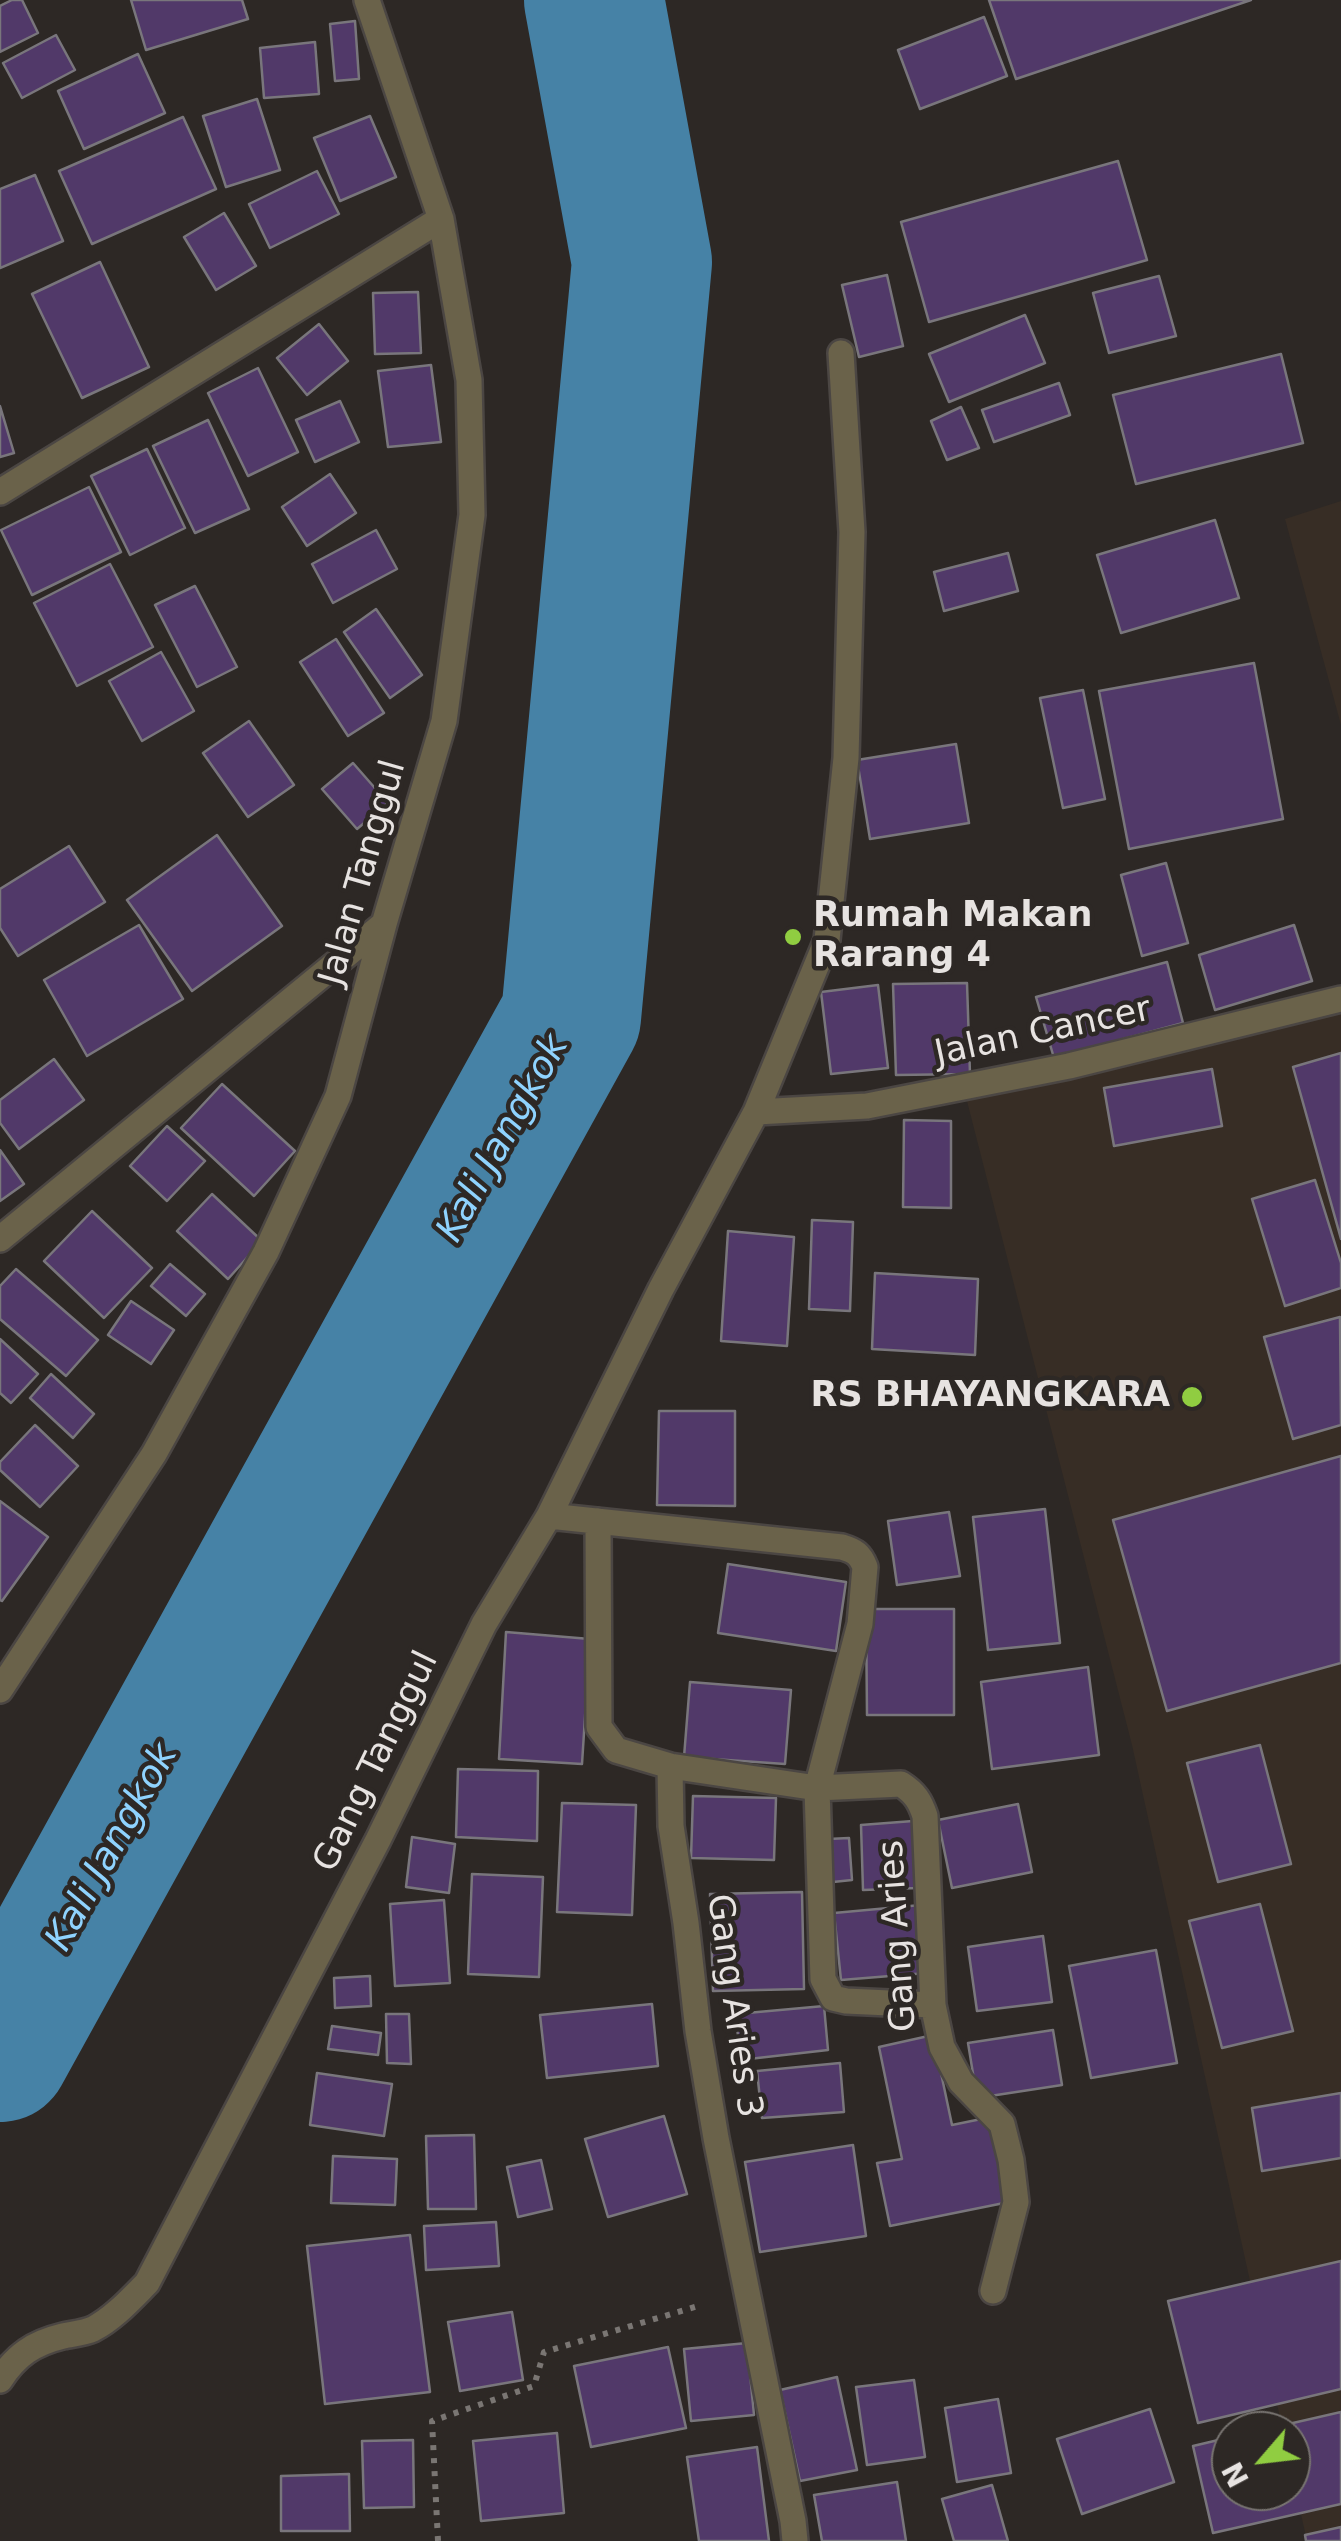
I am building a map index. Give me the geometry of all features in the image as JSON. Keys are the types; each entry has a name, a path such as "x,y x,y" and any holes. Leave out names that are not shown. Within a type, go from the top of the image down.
{"street":[{"name":"Jalan Tanggul","path":"0,1690 154,1454 266,1252 338,1096 444,722 472,515 469,380 441,218 367,0"},
{"path":"0,492 441,218"},
{"name":"Gang Tanggul","path":"0,2380 28,2349 41,2342 92,2330 147,2283 378,1840 484,1624 549,1516 661,1289 756,1112 827,940 846,758 852,532 840,353"},
{"path":"0,1239 384,924"},
{"name":"Jalan Cancer","path":"756,1112 886,1103 1069,1066 1341,998"},
{"path":"549,1516 856,1551 864,1567 860,1624 816,1788 823,1979 833,1998 846,2002 933,2005"},
{"path":"598,1521 600,1727 616,1750 670,1766"},
{"name":"Gang Aries","path":"670,1766 816,1788 901,1784 919,1799 925,1816 933,2005 942,2047 961,2082 1002,2124 1011,2160 1016,2202 993,2291"},
{"name":"Gang Aries 3","path":"670,1766 671,1826 698,2031 794,2541"}],"path":[{"path":"438,2541 432,2422 534,2386 544,2352 748,2290"}],"shaded area":[{"path":"1341,501 1341,725 1285,519"},
{"name":"RS BHAYANGKARA","path":"1341,1005 1341,2541 1307,2541 1300,2511 1311,2511 1311,2411 1279,2411 1132,1745 967,1101"}],"building":[{"path":"22,0 38,33 0,52 0,6"},
{"path":"131,0 242,0 248,19 146,50"},
{"path":"989,0 1251,0 1016,79"},
{"path":"984,17 1007,76 920,109 898,50"},
{"path":"355,21 359,79 335,81 330,24"},
{"path":"56,35 75,70 22,98 3,63"},
{"path":"315,42 319,94 264,98 260,48"},
{"path":"138,54 165,113 84,149 58,91"},
{"path":"257,99 280,170 226,187 203,116"},
{"path":"370,116 396,177 340,201 314,138"},
{"path":"183,117 216,189 92,244 59,171"},
{"path":"1118,161 1147,260 929,322 901,222"},
{"path":"317,171 339,214 270,248 249,204"},
{"path":"35,175 63,241 0,268 0,189"},
{"path":"224,213 256,266 216,290 184,237"},
{"path":"100,262 149,367 82,398 32,294"},
{"path":"887,275 903,346 859,357 842,285"},
{"path":"1159,276 1176,336 1109,353 1093,293"},
{"path":"418,292 421,353 375,354 373,293"},
{"path":"1025,315 1045,363 949,402 929,354"},
{"path":"319,324 348,361 307,395 277,358"},
{"path":"1281,354 1303,443 1136,484 1113,395"},
{"path":"431,365 441,442 388,447 378,371"},
{"path":"258,368 298,452 248,476 208,393"},
{"path":"1059,383 1070,415 994,442 982,410"},
{"path":"340,401 359,442 315,462 296,420"},
{"path":"0,406 14,453 0,457"},
{"path":"961,407 979,448 947,460 931,421"},
{"path":"208,420 249,509 195,533 153,446"},
{"path":"147,449 185,528 130,555 91,476"},
{"path":"330,474 356,513 307,546 282,507"},
{"path":"89,487 121,552 32,595 1,530"},
{"path":"1215,520 1239,598 1121,633 1097,555"},
{"path":"376,530 397,569 333,603 312,564"},
{"path":"1008,553 1018,591 944,611 934,572"},
{"path":"110,564 153,647 77,686 34,603"},
{"path":"195,586 237,667 197,687 155,605"},
{"path":"376,609 422,675 390,698 344,632"},
{"path":"336,639 384,713 348,736 300,662"},
{"path":"161,652 194,711 142,741 109,681"},
{"path":"1254,663 1283,819 1129,849 1099,691"},
{"path":"1083,690 1105,799 1063,808 1040,698"},
{"path":"249,721 294,785 248,817 203,753"},
{"path":"956,744 969,823 870,839 857,760"},
{"path":"353,763 388,803 357,829 322,789"},
{"path":"217,835 282,926 192,991 127,900"},
{"path":"69,846 105,902 18,956 0,928 0,889"},
{"path":"1166,863 1188,943 1142,956 1121,875"},
{"path":"139,925 183,999 87,1056 44,980"},
{"path":"1294,925 1312,981 1215,1010 1199,955"},
{"path":"1167,962 1183,1023 1054,1058 1036,997"},
{"path":"967,983 970,1074 896,1075 893,984"},
{"path":"878,985 888,1068 831,1074 821,992"},
{"path":"1341,1053 1341,1239 1293,1067"},
{"path":"54,1059 84,1100 19,1149 0,1123 0,1100"},
{"path":"1212,1069 1222,1126 1114,1146 1104,1088"},
{"path":"222,1084 295,1151 254,1196 181,1128"},
{"path":"904,1120 951,1121 951,1208 903,1207"},
{"path":"167,1126 205,1161 167,1201 130,1166"},
{"path":"0,1150 24,1184 0,1201"},
{"path":"1315,1180 1341,1263 1341,1288 1285,1306 1252,1199"},
{"path":"212,1194 262,1241 228,1279 177,1231"},
{"path":"92,1211 152,1268 104,1318 44,1261"},
{"path":"812,1220 853,1222 850,1311 809,1309"},
{"path":"728,1231 794,1237 787,1346 721,1341"},
{"path":"170,1264 205,1294 186,1316 151,1286"},
{"path":"16,1269 98,1340 66,1376 0,1319 0,1286"},
{"path":"875,1273 978,1279 975,1355 872,1349"},
{"path":"131,1301 174,1330 151,1364 108,1335"},
{"path":"1340,1317 1341,1425 1293,1439 1264,1337"},
{"path":"0,1339 38,1374 11,1403 0,1393"},
{"path":"51,1374 94,1414 73,1438 30,1398"},
{"path":"659,1411 735,1411 735,1506 657,1505"},
{"path":"35,1425 78,1466 40,1507 0,1470 0,1462"},
{"path":"1341,1456 1341,1663 1167,1711 1113,1520"},
{"path":"0,1501 48,1537 2,1601 0,1600"},
{"path":"1045,1509 1060,1643 988,1650 973,1517"},
{"path":"949,1512 960,1576 897,1585 888,1521"},
{"path":"728,1564 846,1582 836,1651 718,1633"},
{"path":"866,1609 954,1609 954,1715 867,1715"},
{"path":"506,1632 590,1639 582,1764 499,1759"},
{"path":"1088,1667 1099,1755 992,1769 981,1682"},
{"path":"690,1682 791,1690 785,1764 684,1757"},
{"path":"1260,1745 1291,1864 1218,1882 1187,1763"},
{"path":"458,1769 538,1771 537,1841 456,1837"},
{"path":"693,1796 776,1798 774,1860 691,1858"},
{"path":"562,1803 636,1805 632,1915 557,1912"},
{"path":"1018,1804 1032,1872 952,1888 938,1820"},
{"path":"913,1821 918,1888 863,1890 861,1825"},
{"path":"412,1837 455,1844 449,1893 406,1887"},
{"path":"849,1838 852,1880 833,1882 828,1839"},
{"path":"472,1874 543,1877 539,1977 468,1974"},
{"path":"802,1892 804,1989 713,1991 710,1894"},
{"path":"444,1900 450,1983 395,1986 390,1904"},
{"path":"1260,1904 1293,2031 1222,2048 1189,1921"},
{"path":"921,1905 927,1973 841,1980 834,1913"},
{"path":"1043,1936 1052,2002 977,2011 968,1947"},
{"path":"1156,1950 1177,2063 1091,2078 1069,1966"},
{"path":"370,1976 371,2006 335,2008 334,1978"},
{"path":"652,2004 658,2066 547,2078 540,2015"},
{"path":"824,2006 828,2050 740,2060 736,2014"},
{"path":"386,2014 409,2014 411,2064 387,2063"},
{"path":"332,2026 381,2033 378,2055 328,2049"},
{"path":"1053,2030 1062,2085 977,2098 968,2043"},
{"path":"933,2035 952,2125 991,2117 1009,2202 890,2226 877,2163 902,2159 879,2047"},
{"path":"840,2063 844,2112 762,2118 757,2071"},
{"path":"317,2073 392,2084 384,2136 310,2125"},
{"path":"1341,2093 1341,2158 1262,2171 1252,2108"},
{"path":"664,2116 687,2194 608,2217 585,2139"},
{"path":"474,2135 476,2209 428,2209 426,2136"},
{"path":"853,2145 866,2236 760,2252 745,2162"},
{"path":"333,2156 397,2159 395,2205 331,2203"},
{"path":"541,2160 552,2209 518,2217 507,2167"},
{"path":"496,2222 499,2266 426,2270 424,2226"},
{"path":"410,2235 430,2392 325,2404 307,2246"},
{"path":"1341,2261 1341,2389 1248,2411 1211,2411 1211,2420 1198,2423 1168,2301"},
{"path":"512,2312 523,2380 460,2391 448,2322"},
{"path":"747,2343 754,2415 691,2421 684,2349"},
{"path":"668,2347 686,2428 591,2447 574,2366"},
{"path":"837,2377 857,2470 800,2481 780,2390"},
{"path":"914,2380 925,2457 867,2465 856,2387"},
{"path":"998,2399 1011,2473 957,2482 945,2408"},
{"path":"1150,2409 1174,2482 1082,2514 1057,2439"},
{"path":"1341,2412 1341,2504 1311,2511 1311,2419"},
{"path":"557,2433 564,2513 481,2521 473,2441"},
{"path":"413,2440 414,2507 364,2508 362,2441"},
{"path":"1211,2442 1211,2511 1310,2511 1213,2533 1193,2446"},
{"path":"757,2447 769,2541 699,2541 687,2457"},
{"path":"349,2474 350,2531 281,2531 281,2476"},
{"path":"897,2482 906,2541 822,2541 814,2495"},
{"path":"992,2485 1008,2541 954,2541 942,2499"},
{"path":"1341,2527 1341,2541 1306,2541 1305,2535"}],"waterway":[{"name":"Kali Jangkok","path":"0,2052 571,1017 642,262 594,0"}],"place":[{"name":"Rumah Makan Rarang 4","path":"793,937"},
{"name":"RS BHAYANGKARA","path":"1192,1397"}]}
